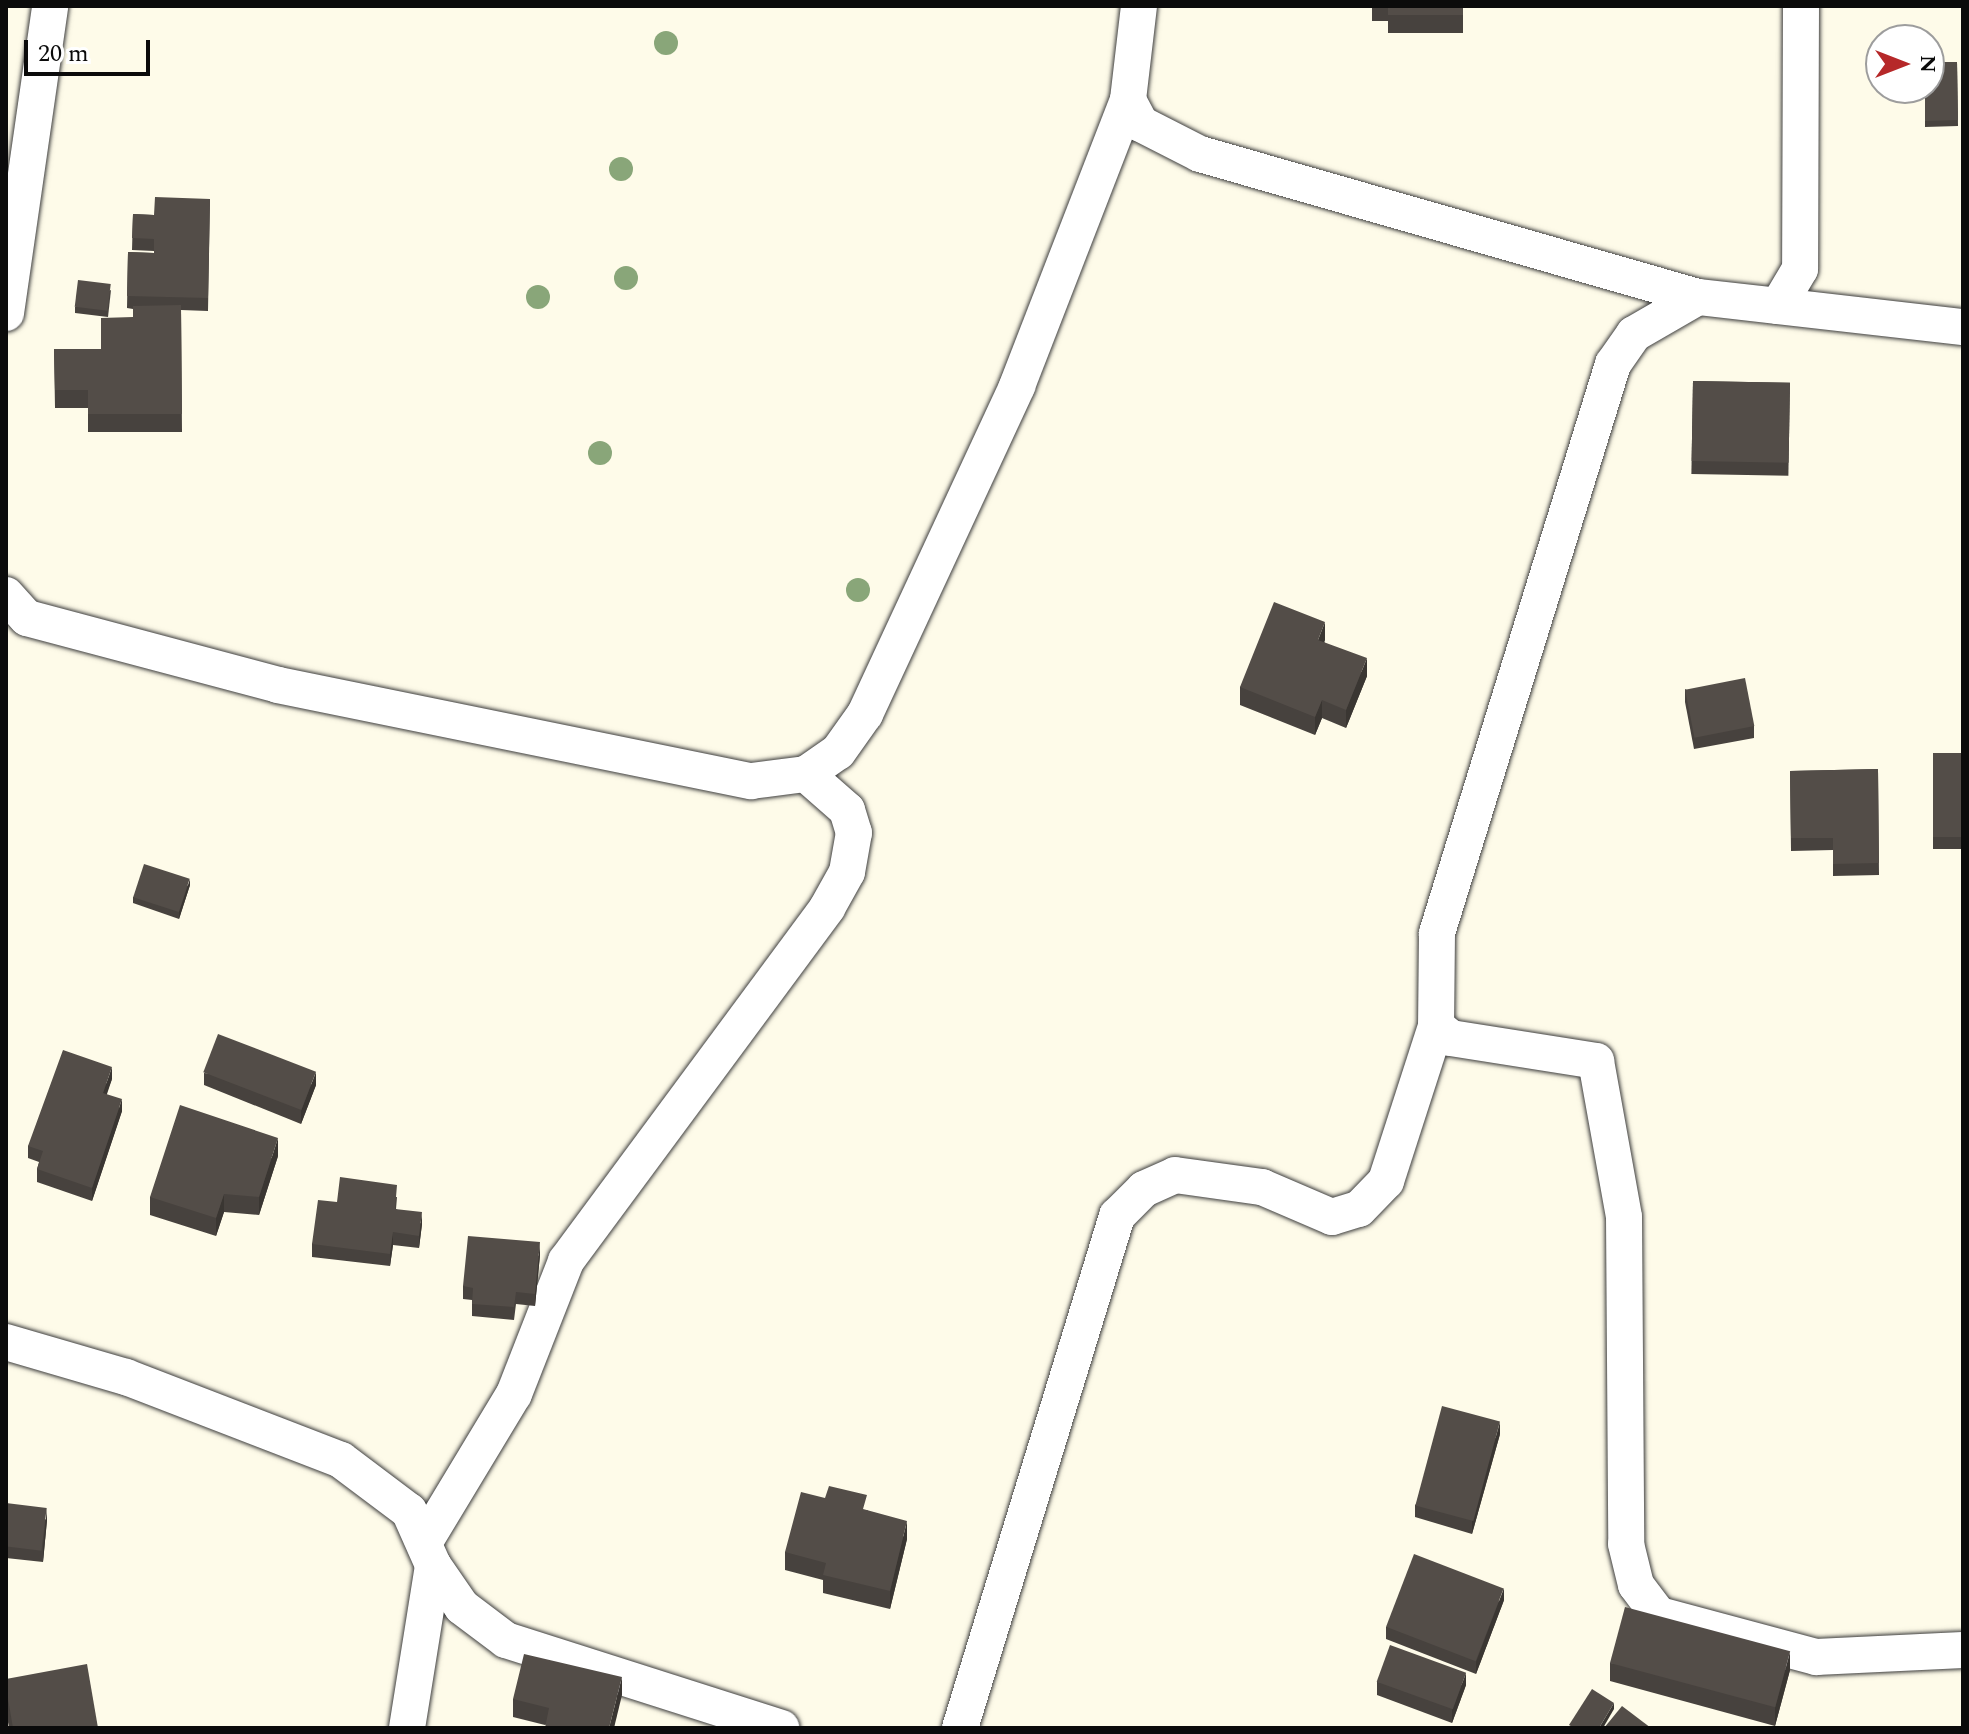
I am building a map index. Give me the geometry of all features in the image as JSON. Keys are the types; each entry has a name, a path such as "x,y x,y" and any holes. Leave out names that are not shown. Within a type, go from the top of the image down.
{"street":[{"path":"6,313 50,6"},
{"path":"6,595 27,618 278,685 751,781 806,774 838,752 865,714 1017,386 1128,100 1139,6"},
{"path":"1778,306 1800,269 1801,6"},
{"path":"1128,100 1141,124 1200,154 1698,297 1963,327"},
{"path":"960,1728 1117,1216 1144,1189 1175,1175 1262,1187 1332,1217 1359,1209 1386,1181 1436,1026 1437,933 1613,364 1634,334 1698,297"},
{"path":"407,1728 429,1554 514,1394 566,1261 827,908 847,872 854,833 847,810 806,774"},
{"path":"1436,1026 1451,1038 1596,1061 1624,1217 1626,1544 1636,1585 1659,1615 1816,1657 1963,1650"},
{"path":"6,1342 126,1377 341,1460 409,1511 429,1554 462,1607 506,1640 781,1728"}],"building":[{"path":"1388,6 1463,6 1463,15 1388,15"},
{"path":"1945,62 1957,62 1958,120 1925,121 1925,104 1945,104"},
{"path":"155,197 210,199 208,298 127,296 128,252 154,253 154,239 132,238 133,214 154,215"},
{"path":"78,280 111,284 107,311 75,307"},
{"path":"181,305 182,414 88,414 88,390 55,390 54,349 101,349 101,318 133,317 133,306"},
{"path":"1693,381 1790,383 1789,463 1692,461"},
{"path":"1274,602 1325,622 1318,640 1367,658 1346,710 1322,700 1315,717 1240,687"},
{"path":"1745,678 1754,726 1694,738 1685,690"},
{"path":"1933,753 1963,753 1963,837 1933,837"},
{"path":"1878,769 1879,863 1833,864 1833,838 1791,838 1790,771"},
{"path":"144,864 190,879 179,912 133,897"},
{"path":"218,1034 316,1072 301,1110 203,1072"},
{"path":"63,1050 112,1067 103,1093 122,1099 92,1188 37,1169 43,1151 28,1146"},
{"path":"180,1105 278,1138 259,1197 224,1194 216,1218 150,1197"},
{"path":"340,1177 397,1185 395,1209 422,1212 419,1236 393,1232 390,1254 312,1244 318,1200 337,1202"},
{"path":"468,1236 540,1242 535,1294 516,1292 514,1307 472,1304 473,1288 463,1286"},
{"path":"1442,1406 1500,1422 1473,1521 1415,1505"},
{"path":"829,1486 867,1495 863,1509 907,1521 890,1591 823,1575 826,1563 785,1552 801,1492 825,1498"},
{"path":"6,1503 47,1508 41,1551 6,1546"},
{"path":"1414,1554 1504,1588 1476,1661 1386,1627"},
{"path":"1625,1607 1790,1651 1775,1707 1610,1663"},
{"path":"1390,1645 1466,1673 1453,1709 1377,1682"},
{"path":"524,1654 622,1677 609,1728 545,1728 549,1708 513,1699"},
{"path":"87,1664 98,1728 13,1728 6,1679"},
{"path":"1592,1689 1614,1703 1599,1728 1574,1728 1569,1725"},
{"path":"1622,1706 1651,1728 1604,1728"}]}
